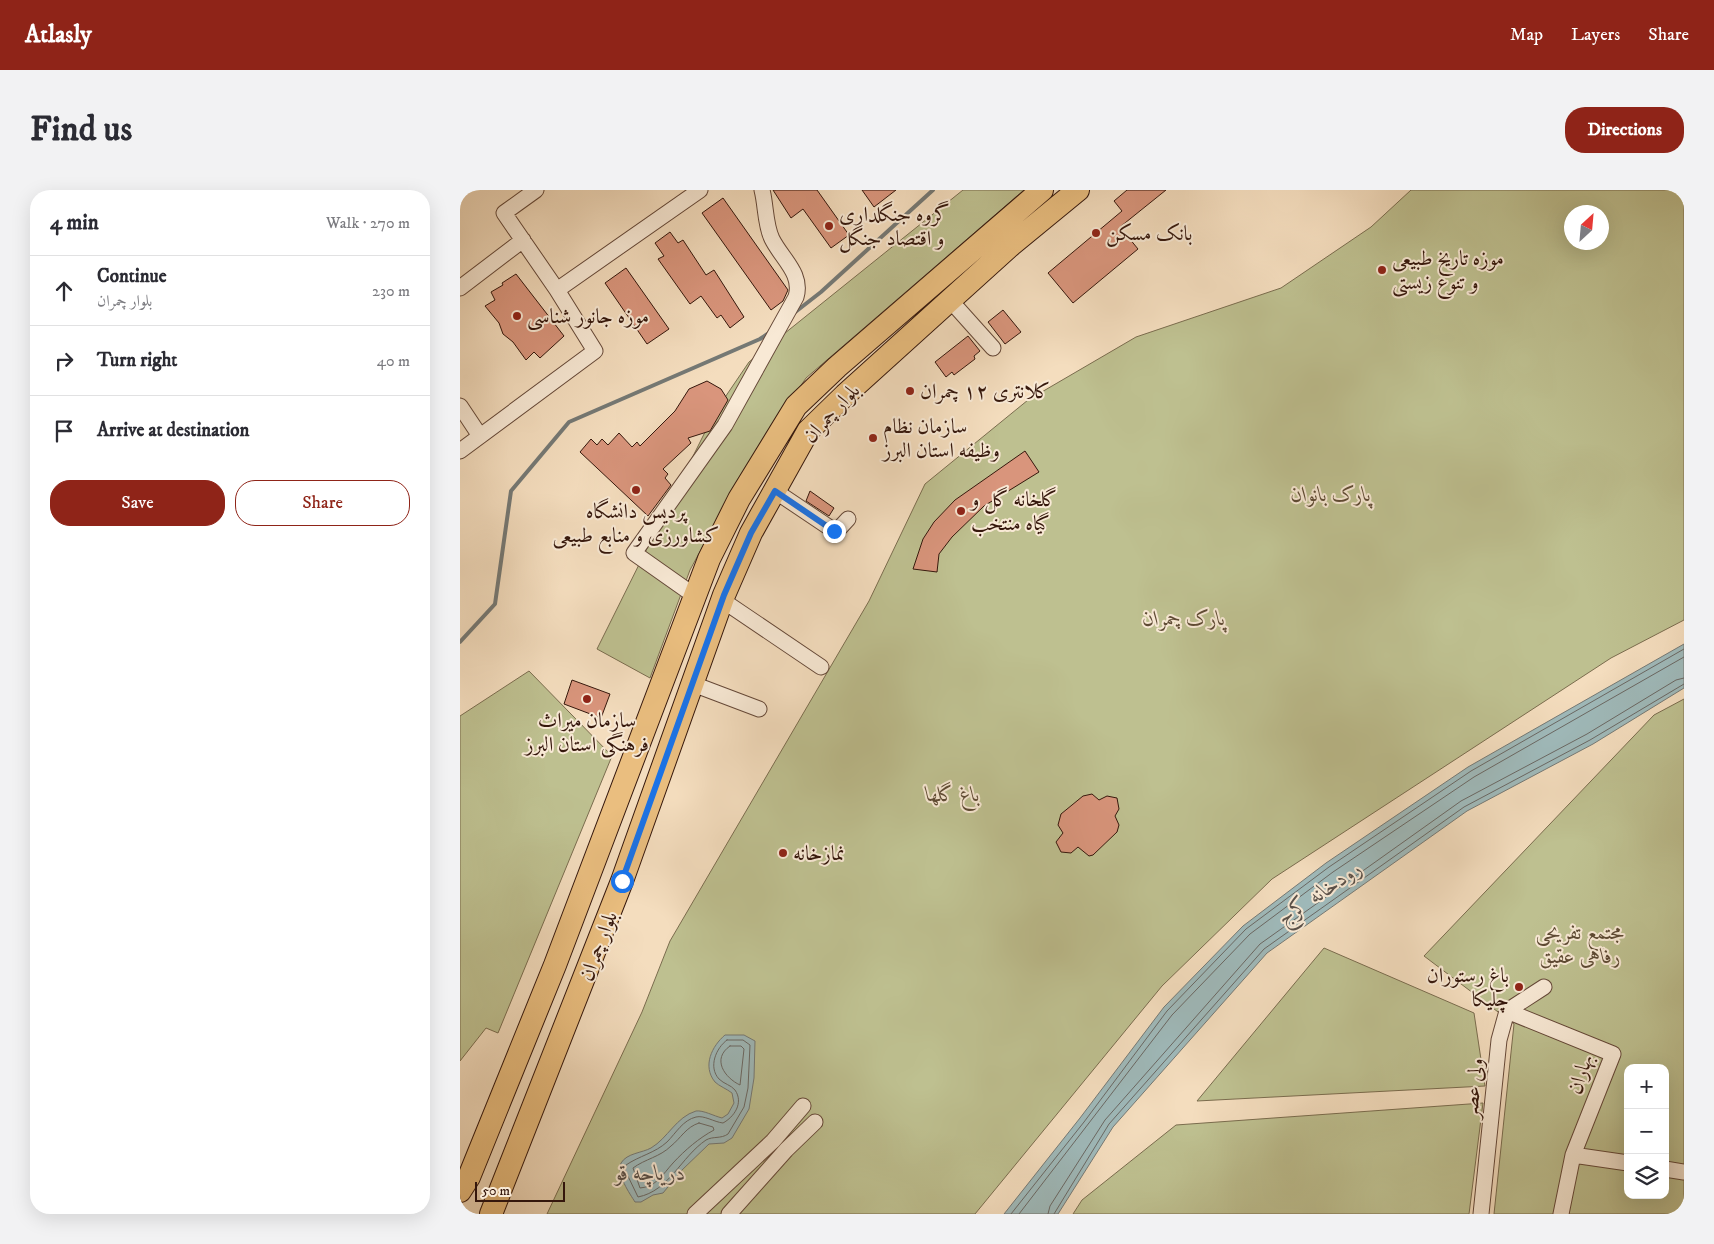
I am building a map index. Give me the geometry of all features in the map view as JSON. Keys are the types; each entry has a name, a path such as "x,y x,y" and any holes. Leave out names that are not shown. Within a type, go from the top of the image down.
{"main road":[{"name":"بلوار چمران","path":"463,1183 555,965 709,559 739,499 796,406 837,367 1042,190"},
{"name":"بلوار چمران","path":"491,1214 586,976 722,600 751,533 808,431 845,395 1011,245 1078,190"}],"street":[{"path":"460,451 595,351 557,290 504,212 536,190"},
{"path":"557,290 700,190"},
{"path":"696,596 634,553 725,425 796,297 799,288 797,277 771,237 762,190"},
{"path":"460,288 523,240"},
{"path":"950,300 993,348"},
{"path":"460,406 480,436"},
{"path":"775,491 836,532 848,519"},
{"path":"722,600 821,667"},
{"path":"693,684 758,710"},
{"path":"1507,1011 1544,987"},
{"name":"بهاران","path":"1507,1011 1613,1054 1573,1154 1560,1214"},
{"name":"ولی عصر","path":"1481,1214 1499,1040 1507,1011"},
{"path":"695,1214 773,1141 803,1106"},
{"path":"730,1214 786,1150 815,1122"},
{"path":"1573,1154 1624,1162"},
{"path":"1669,1170 1684,1172"}],"green space":[{"path":"963,190 1024,190 806,378 746,467 690,570 650,678 597,649 715,412 749,362"},
{"name":"پارک چمران","path":"1411,190 1684,190 1684,620 1611,658 1272,879 1162,986 975,1214 547,1214 642,1012 670,941 869,601 925,484 1028,400 1136,337 1281,288 1371,227"},
{"path":"529,671 612,756 498,1033 486,1028 460,1061 460,716"},
{"name":"مجتمع تفریحی رفاهی عقیق","path":"1684,699 1684,1214 1494,1214 1514,1024 1424,956 1654,715"},
{"path":"1324,948 1474,1013 1485,1086 1197,1101"},
{"path":"1483,1103 1469,1214 1073,1214 1082,1200 1176,1125"}],"water":[{"name":"رودخانه کرج","path":"1684,644 1684,688 1593,744 1467,811 1267,953 1113,1127 1058,1214 1004,1214 1164,1007 1243,926 1326,863 1468,767"},
{"name":"دریاچه قو","path":"725,1035 744,1035 755,1041 754,1078 749,1109 732,1138 724,1143 709,1144 682,1170 663,1193 653,1195 641,1202 635,1202 624,1184 620,1173 621,1163 627,1157 657,1144 677,1123 689,1114 699,1111 722,1118 728,1114 734,1103 732,1093 715,1082 709,1069 713,1050"}],"building":[{"name":"گروه جنگلداری و اقتصاد جنگل","path":"773,190 817,190 849,235 831,248 803,209 791,218"},
{"path":"862,190 896,190 874,207"},
{"path":"1127,190 1166,190 1120,227 1138,249 1073,303 1048,273 1122,211 1114,201"},
{"path":"723,198 788,290 783,301 771,310 702,213"},
{"path":"670,232 678,243 683,240 706,275 714,270 744,317 730,328 721,315 717,318 701,296 690,304 658,259 664,256 655,243"},
{"path":"626,268 669,329 647,344 605,283"},
{"name":"موزه جانور شناسی","path":"516,274 564,336 540,358 534,352 526,360 513,342 503,334 499,323 485,306 495,300 491,292"},
{"path":"1003,310 1021,332 1005,344 988,322"},
{"path":"968,336 980,351 974,356 975,359 954,375 952,372 946,377 935,362"},
{"path":"707,381 721,389 728,400 710,431 688,438 691,443 663,469 668,474 665,478 671,485 648,516 580,452 591,439 597,445 602,439 608,445 619,433 632,447 637,442 640,446 675,411 689,389"},
{"name":"گلخانه گل و گیاه منتخب","path":"1025,451 1039,472 984,506 952,537 939,554 937,572 913,569 923,539 934,522 955,500"},
{"path":"810,491 834,508 829,516 806,501"},
{"name":"سازمان میراث فرهنگی استان البرز","path":"572,680 610,694 601,718 564,704"},
{"path":"1092,794 1099,800 1107,796 1117,798 1119,809 1115,816 1119,825 1117,832 1093,855 1089,856 1078,847 1071,853 1061,852 1056,842 1063,833 1058,825 1061,814 1083,796"}],"waterway":[{"path":"794,313 821,292 933,190"},
{"path":"460,642 495,604 511,491 569,422 760,339 769,333"}],"place":[{"name":"گروه جنگلداری و اقتصاد جنگل","path":"829,226"},
{"name":"بانک مسکن","path":"1096,233"},
{"name":"موزه تاریخ طبیعی و تنوع زیستی","path":"1382,270"},
{"name":"موزه جانور شناسی","path":"517,316"},
{"name":"کلانتری ۱۲ چمران","path":"910,391"},
{"name":"سازمان نظام وظیفه استان البرز","path":"873,438"},
{"name":"پردیس دانشگاه کشاورزی و منابع طبیعی","path":"636,490"},
{"name":"گلخانه گل و گیاه منتخب","path":"961,511"},
{"name":"سازمان میراث فرهنگی استان البرز","path":"587,699"},
{"name":"نمازخانه","path":"783,853"},
{"name":"باغ رستوران چلیکا","path":"1519,987"}],"route":[{"path":"622,881 677,732 724,595 751,533 775,491 834,531"}],"park label":[{"name":"پارک بانوان","path":"1331,494"},
{"name":"باغ گلها","path":"953,794"}]}
